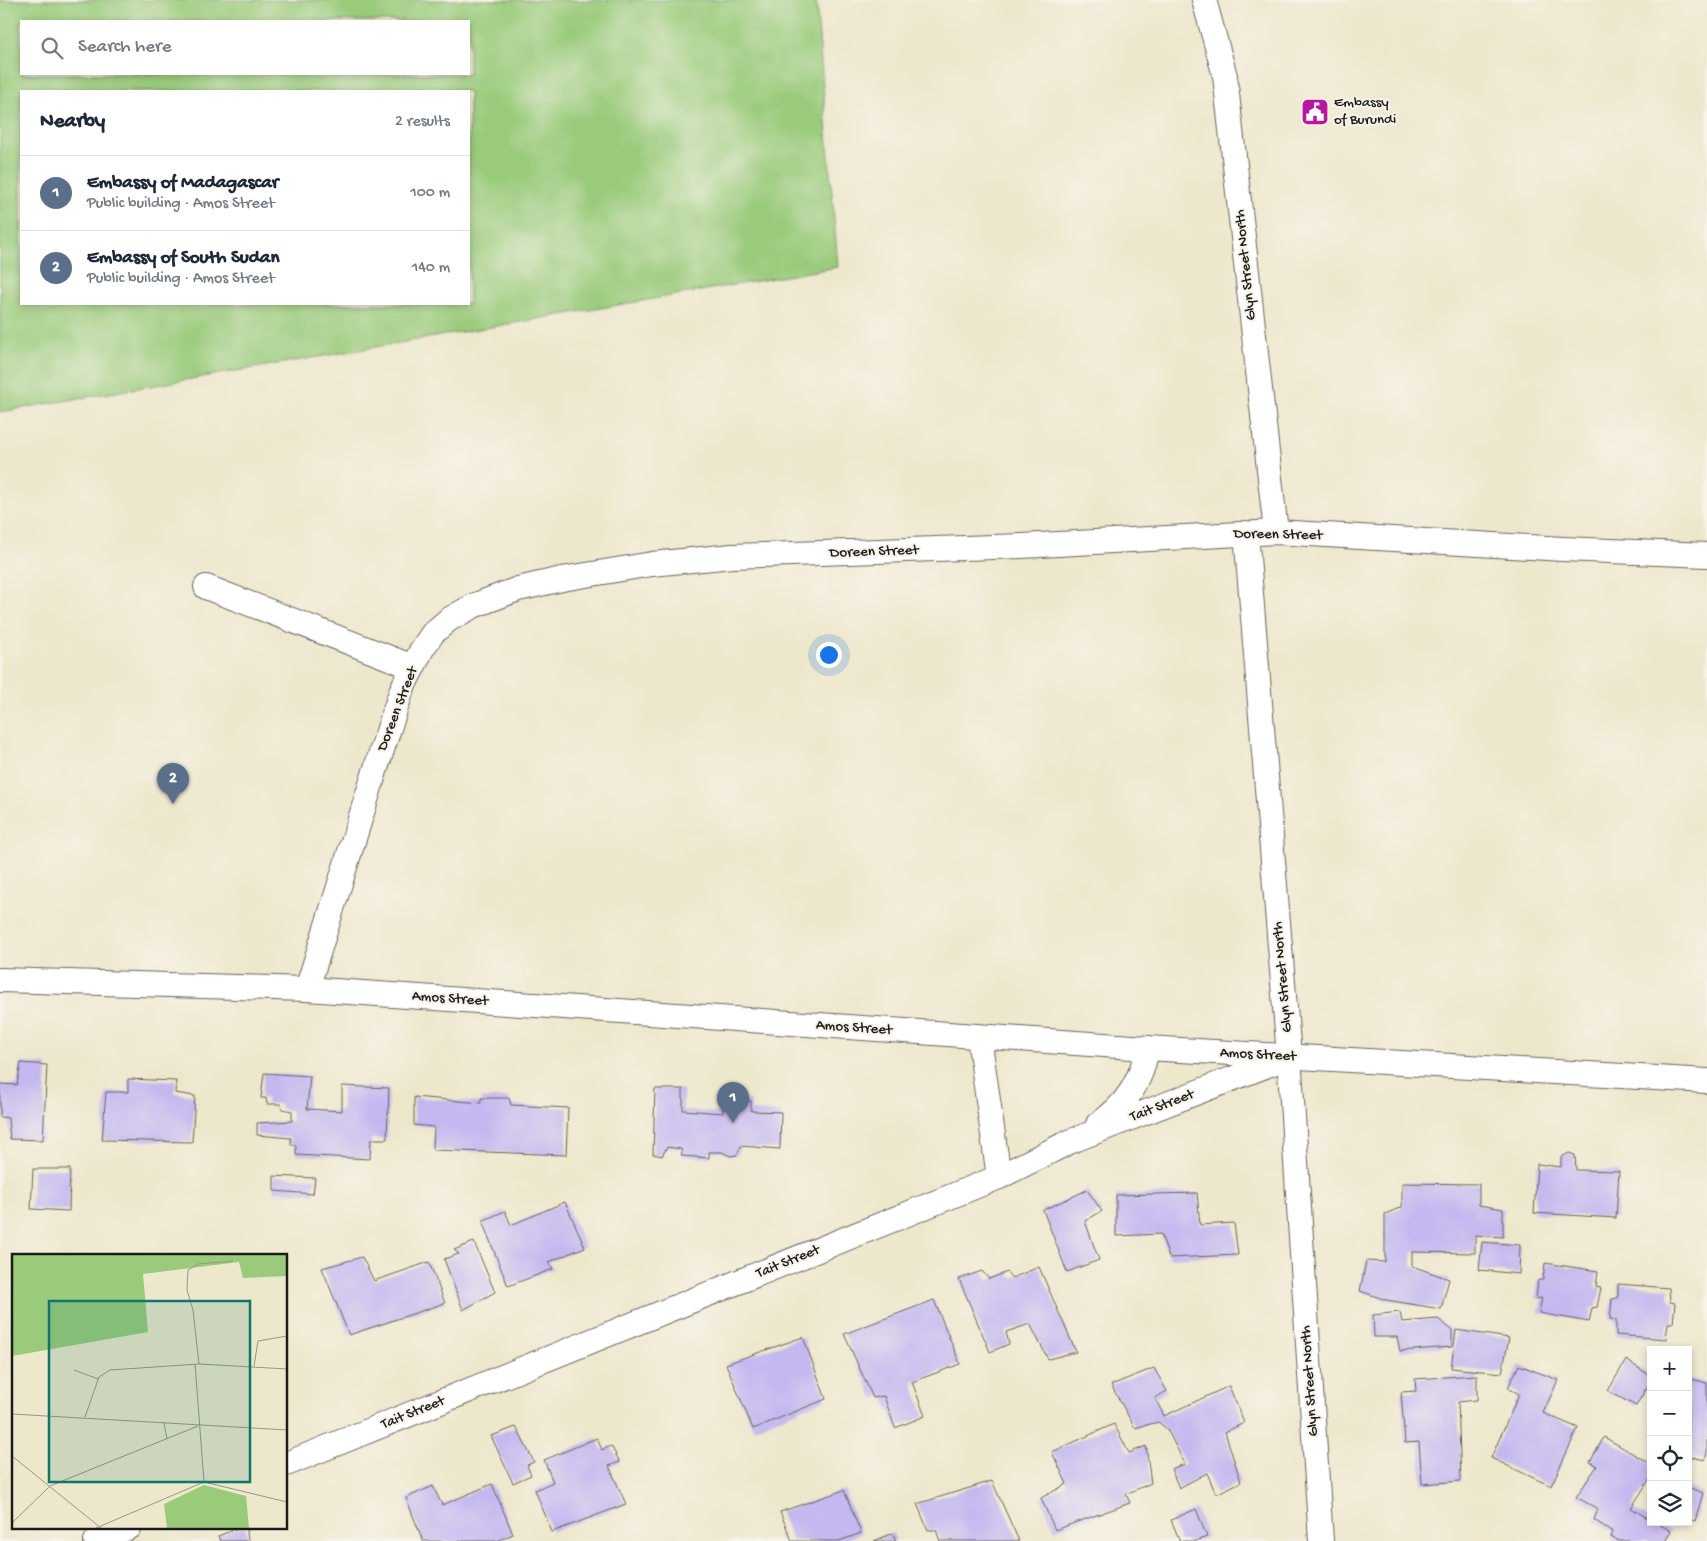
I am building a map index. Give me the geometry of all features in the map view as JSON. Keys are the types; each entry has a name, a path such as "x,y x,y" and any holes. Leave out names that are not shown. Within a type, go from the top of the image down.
{"street":[{"name":"Glyn Street North","path":"1204,0 1225,76 1276,532"},
{"name":"Doreen Street","path":"307,989 402,689 422,649 433,633 448,620 473,606 518,589 562,579 652,564 732,556 1022,546 1276,532 1707,555"},
{"name":"Glyn Street North","path":"1246,533 1289,1056 1321,1541"},
{"path":"206,587 413,667"},
{"name":"Amos Street","path":"0,980 307,989 979,1037 1707,1081"},
{"path":"979,1037 999,1177"},
{"path":"1069,1142 1106,1119 1122,1103 1141,1075 1145,1065 1147,1048"},
{"name":"Tait Street","path":"288,1463 999,1177 1069,1142 1289,1056"},
{"path":"96,1541 128,1528"}],"green space":[{"path":"0,0 816,0 838,267 0,412"}],"building":[{"path":"21,1063 47,1065 43,1140 10,1139 8,1118 0,1117 0,1084 17,1085"},
{"path":"264,1073 310,1076 307,1109 342,1111 342,1086 389,1088 387,1139 371,1139 370,1159 296,1155 296,1145 291,1145 291,1138 257,1135 257,1123 292,1121 292,1111 282,1109 280,1104 267,1104 266,1098 261,1098"},
{"path":"128,1079 176,1081 175,1093 195,1096 192,1142 102,1140 106,1092 128,1092"},
{"path":"655,1089 683,1089 683,1110 723,1113 723,1100 751,1101 751,1111 781,1112 780,1149 741,1146 737,1155 730,1156 722,1152 709,1152 709,1158 682,1156 681,1149 667,1147 662,1156 653,1154"},
{"path":"414,1097 481,1103 481,1098 509,1098 511,1105 568,1108 566,1155 433,1150 434,1127 414,1125"},
{"path":"1569,1153 1575,1155 1576,1170 1619,1171 1616,1218 1534,1213 1537,1164 1561,1167 1561,1157"},
{"path":"33,1169 70,1169 69,1211 31,1209"},
{"path":"274,1176 315,1178 313,1194 274,1191"},
{"path":"1402,1183 1479,1184 1479,1205 1503,1209 1503,1237 1475,1235 1475,1253 1412,1252 1412,1266 1449,1279 1441,1309 1386,1300 1360,1291 1366,1261 1385,1262 1385,1214 1402,1207"},
{"path":"1087,1190 1102,1211 1085,1221 1099,1260 1067,1272 1043,1210"},
{"path":"1197,1193 1200,1225 1234,1223 1238,1255 1169,1258 1161,1234 1116,1236 1116,1195"},
{"path":"565,1202 585,1247 549,1262 553,1269 508,1286 482,1221 505,1211 511,1225"},
{"path":"474,1242 495,1292 463,1310 444,1259 459,1254 454,1250"},
{"path":"1482,1242 1520,1245 1519,1274 1479,1270"},
{"path":"362,1257 374,1281 429,1262 445,1303 349,1335 322,1268"},
{"path":"1545,1263 1598,1271 1596,1287 1601,1288 1597,1307 1592,1308 1589,1322 1539,1313 1542,1298 1536,1299 1538,1280 1543,1280"},
{"path":"1039,1267 1076,1352 1048,1359 1030,1324 1006,1332 1009,1344 990,1352 959,1279 982,1271 989,1279 1007,1272 1012,1278"},
{"path":"1618,1284 1669,1288 1670,1302 1675,1303 1673,1323 1668,1323 1666,1339 1616,1335 1616,1320 1610,1319 1612,1299 1618,1298"},
{"path":"934,1300 960,1364 912,1382 925,1416 895,1428 884,1396 873,1398 844,1334"},
{"path":"1400,1312 1402,1322 1438,1319 1452,1330 1452,1347 1400,1351 1397,1337 1374,1337 1373,1315"},
{"path":"1456,1330 1509,1338 1502,1373 1451,1368"},
{"path":"803,1337 826,1399 753,1429 726,1364"},
{"path":"1626,1360 1647,1373 1647,1387 1636,1406 1608,1391"},
{"path":"1519,1365 1558,1380 1543,1413 1578,1428 1551,1486 1491,1458 1519,1394 1508,1388"},
{"path":"1154,1368 1167,1391 1155,1398 1164,1416 1229,1386 1244,1423 1225,1432 1241,1482 1216,1494 1207,1473 1179,1488 1171,1469 1185,1464 1167,1429 1158,1422 1135,1428 1111,1385"},
{"path":"1477,1375 1477,1400 1458,1402 1461,1481 1422,1484 1419,1442 1405,1443 1401,1392 1416,1391 1415,1379"},
{"path":"1692,1379 1707,1383 1707,1453 1705,1460 1692,1457"},
{"path":"1114,1424 1129,1453 1146,1446 1151,1483 1126,1494 1130,1503 1055,1530 1041,1498 1067,1484 1052,1452"},
{"path":"516,1427 534,1462 527,1465 531,1475 513,1483 491,1436"},
{"path":"1604,1437 1647,1462 1647,1483 1631,1508 1647,1518 1647,1526 1662,1526 1671,1531 1665,1541 1619,1541 1611,1537 1613,1532 1594,1520 1598,1509 1576,1497 1597,1466 1590,1462"},
{"path":"597,1438 602,1450 611,1446 620,1462 609,1466 626,1504 552,1532 535,1490 553,1482 544,1460"},
{"path":"992,1481 1019,1541 940,1541 936,1530 928,1530 917,1504"},
{"path":"492,1484 513,1534 497,1541 423,1541 406,1498 433,1486 442,1505"},
{"path":"1692,1489 1703,1493 1695,1521 1692,1520"},
{"path":"844,1490 861,1533 839,1541 792,1541 780,1512"},
{"path":"1196,1509 1207,1537 1196,1541 1180,1541 1171,1520"},
{"path":"238,1528 245,1528 249,1541 220,1541 218,1536"},
{"path":"893,1533 896,1541 874,1541"}],"place":[{"name":"Embassy of Burundi","path":"1315,112"},
{"name":"Embassy of South Sudan","path":"173,804"},
{"name":"Embassy of Madagascar","path":"733,1123"}]}
